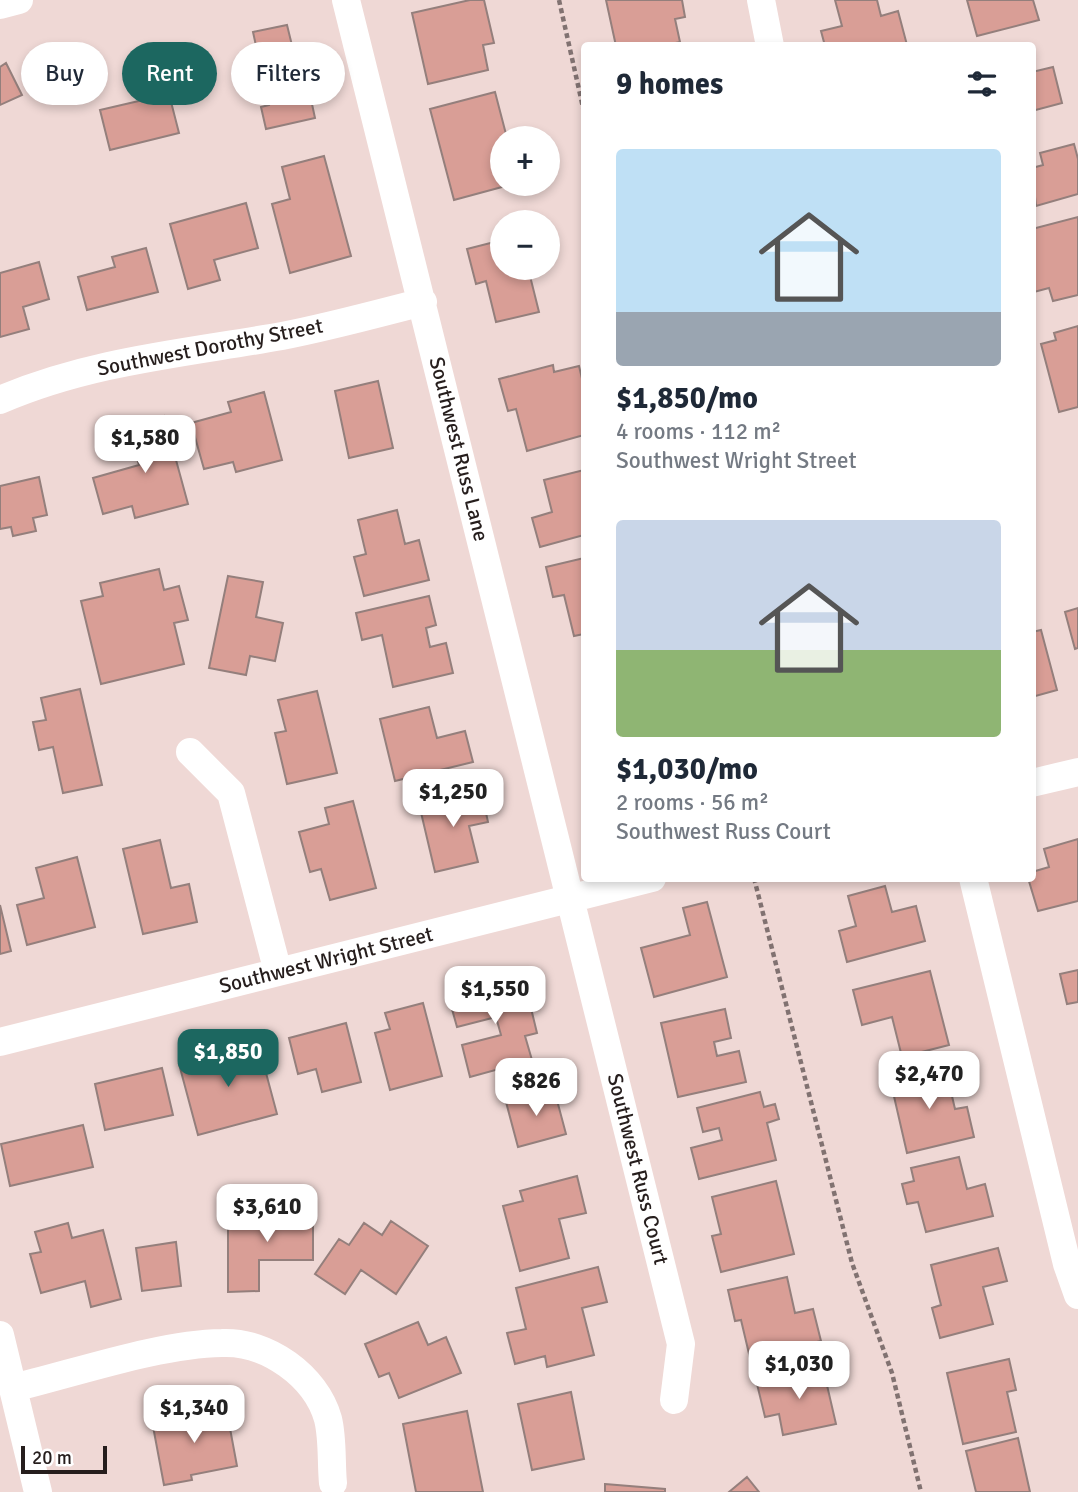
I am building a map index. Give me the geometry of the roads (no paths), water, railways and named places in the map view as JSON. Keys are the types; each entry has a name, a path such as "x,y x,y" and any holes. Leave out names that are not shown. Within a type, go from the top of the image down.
{"street":[{"path":"0,5 19,0"},
{"name":"Southwest Russ Lane","path":"346,0 570,899"},
{"path":"761,0 769,42"},
{"name":"Southwest Dorothy Street","path":"0,400 71,374 118,362 285,335 423,302"},
{"path":"190,752 231,793 278,972"},
{"path":"1036,782 1078,772"},
{"name":"Southwest Wright Street","path":"0,1042 636,882"},
{"path":"974,882 1063,1251 1078,1295"},
{"name":"Southwest Russ Court","path":"570,899 681,1343 674,1400"},
{"path":"0,1335 38,1492"},
{"path":"13,1388 185,1346 225,1342 251,1347 288,1363 313,1390 328,1419 332,1483"}]}
